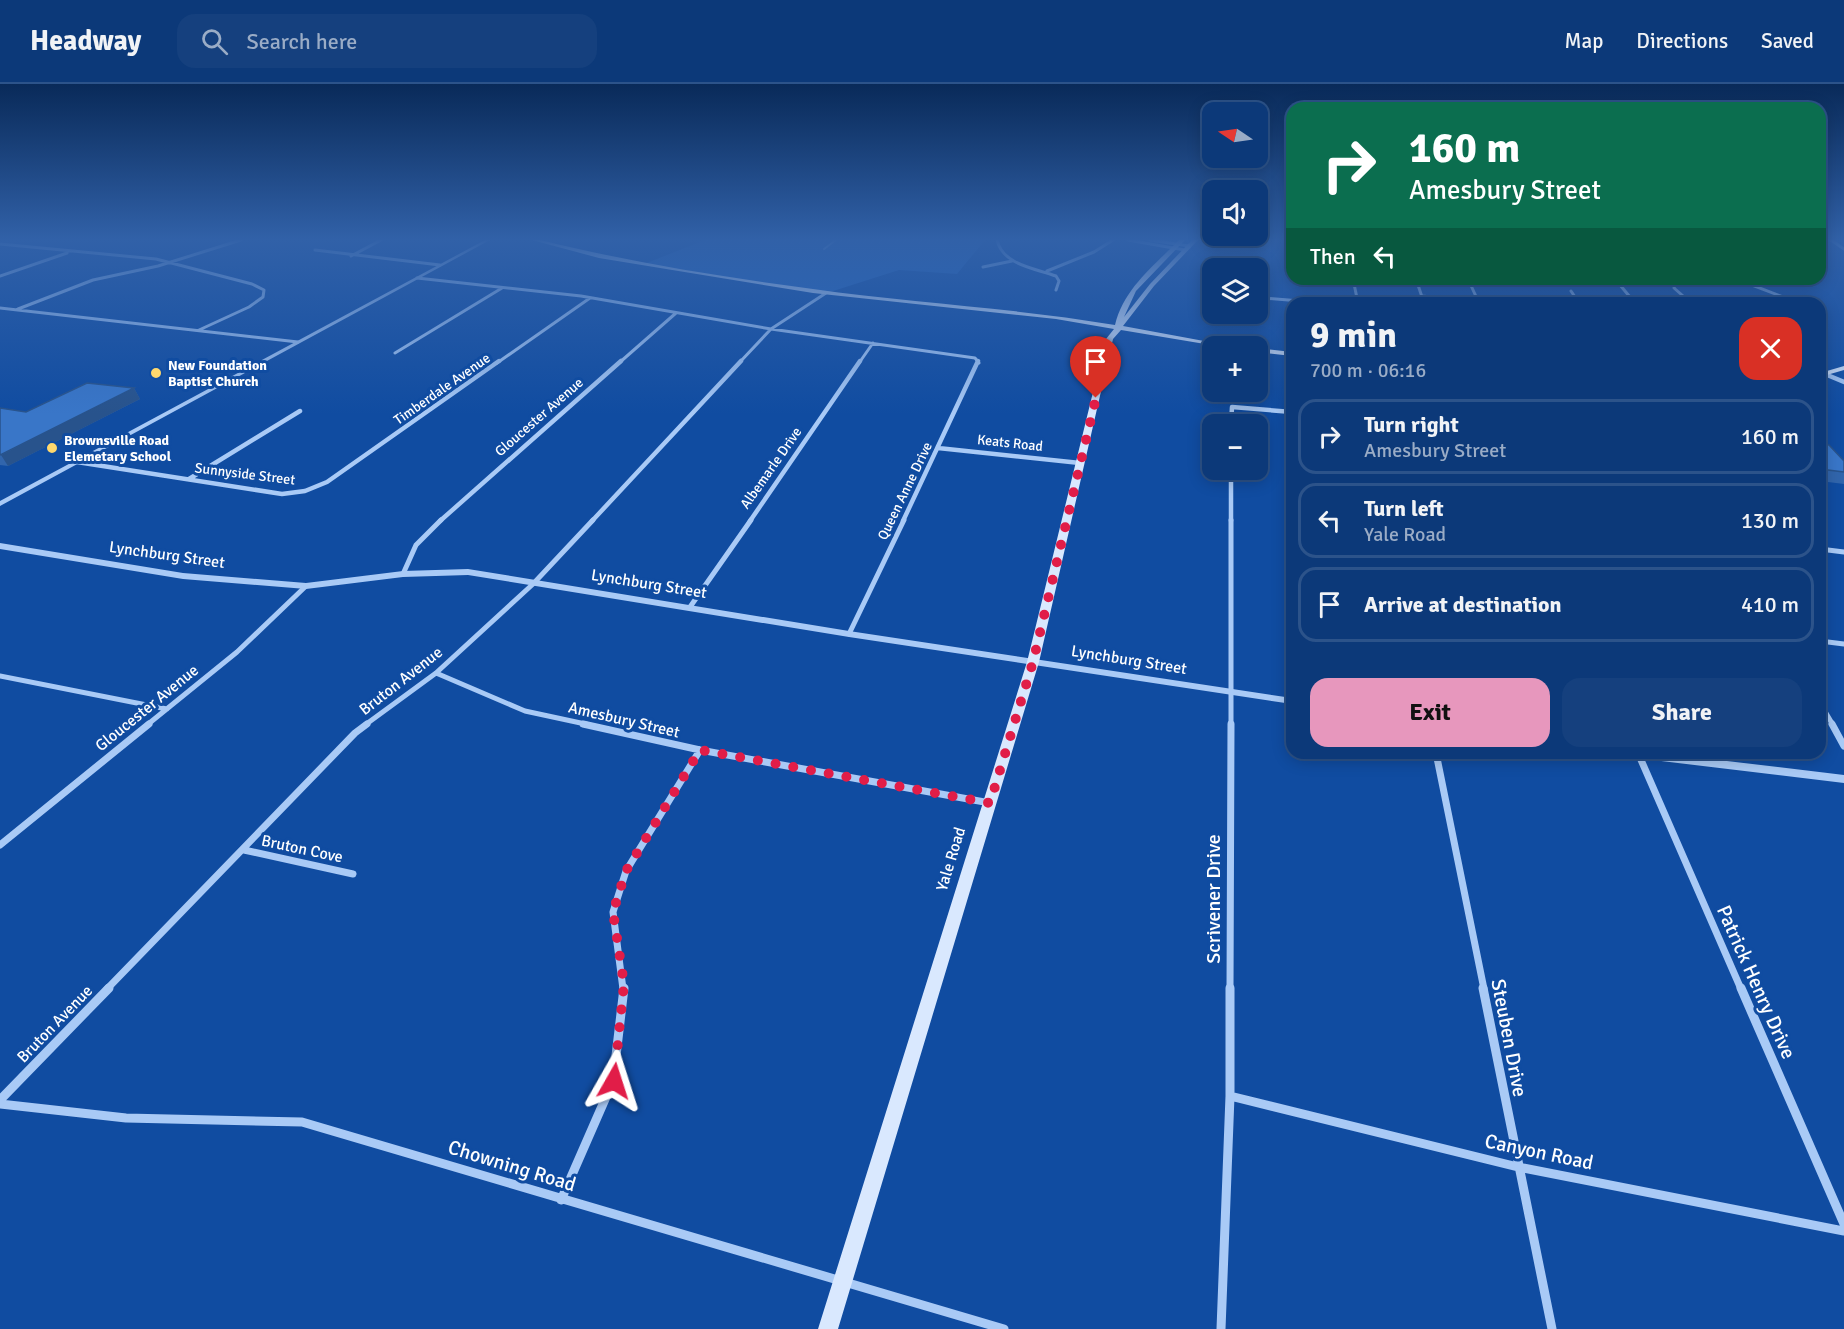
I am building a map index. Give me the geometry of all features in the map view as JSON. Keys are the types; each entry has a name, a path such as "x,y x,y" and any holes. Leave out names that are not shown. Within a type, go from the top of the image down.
{"main road":[{"path":"875,298 1056,317 1202,342"},
{"name":"Yale Road","path":"1118,328 1120,314 1127,298"},
{"name":"Yale Road","path":"828,1329 1033,662 1108,346 1118,328 1142,298"},
{"path":"1268,351 1286,353"},
{"path":"1826,373 1844,368"}],"street":[{"path":"18,310 48,298"},
{"path":"199,330 249,308 262,298"},
{"path":"0,504 380,298"},
{"path":"396,353 486,298"},
{"name":"Timberdale Avenue","path":"304,493 327,482 591,298"},
{"path":"592,298 771,329 873,343"},
{"name":"Bruton Avenue","path":"0,1102 355,733 436,673 533,584 771,329 818,298"},
{"path":"1268,298 1286,300"},
{"path":"0,308 298,342"},
{"name":"Gloucester Avenue","path":"403,574 416,545 447,513 676,313"},
{"name":"Queen Anne Drive","path":"849,634 979,362 975,358 873,343"},
{"name":"Albemarle Drive","path":"690,607 873,343"},
{"path":"1826,376 1844,382"},
{"path":"1232,414 1232,406 1286,411"},
{"path":"188,479 300,411"},
{"name":"Keats Road","path":"938,448 1080,463"},
{"name":"Sunnyside Street","path":"76,462 282,494 304,493"},
{"name":"Scrivener Drive","path":"1221,1329 1230,1096 1231,480"},
{"name":"Lynchburg Street","path":"0,546 183,576 306,586 347,583 403,574 468,572 849,634 1286,700"},
{"path":"1826,550 1844,552"},
{"name":"Gloucester Avenue","path":"0,845 237,652 306,586"},
{"path":"1826,642 1844,644"},
{"name":"Amesbury Street","path":"436,673 525,711 700,750 990,803"},
{"path":"0,676 167,708"},
{"path":"1826,714 1844,746"},
{"path":"561,1200 614,1081 624,984 613,912 626,871 700,750"},
{"name":"Steuben Drive","path":"1437,759 1552,1329"},
{"name":"Patrick Henry Drive","path":"1637,759 1844,1224"},
{"path":"1677,759 1844,779"},
{"name":"Bruton Cove","path":"244,850 354,874"},
{"name":"Canyon Road","path":"1230,1096 1518,1167 1844,1231"},
{"name":"Chowning Road","path":"0,1102 126,1118 302,1122 1004,1329"}],"building":[{"path":"87,383 134,388 0,455 0,408 26,412"},
{"path":"1826,445 1844,461 1844,472 1826,470"}],"place":[{"name":"New Foundation Baptist Church","path":"156,373"},
{"name":"Brownsville Road Elemetary School","path":"52,448"}],"route":[{"path":"614,1081 624,984 613,912 626,871 700,750 990,803 1033,662 1096,398"}]}
